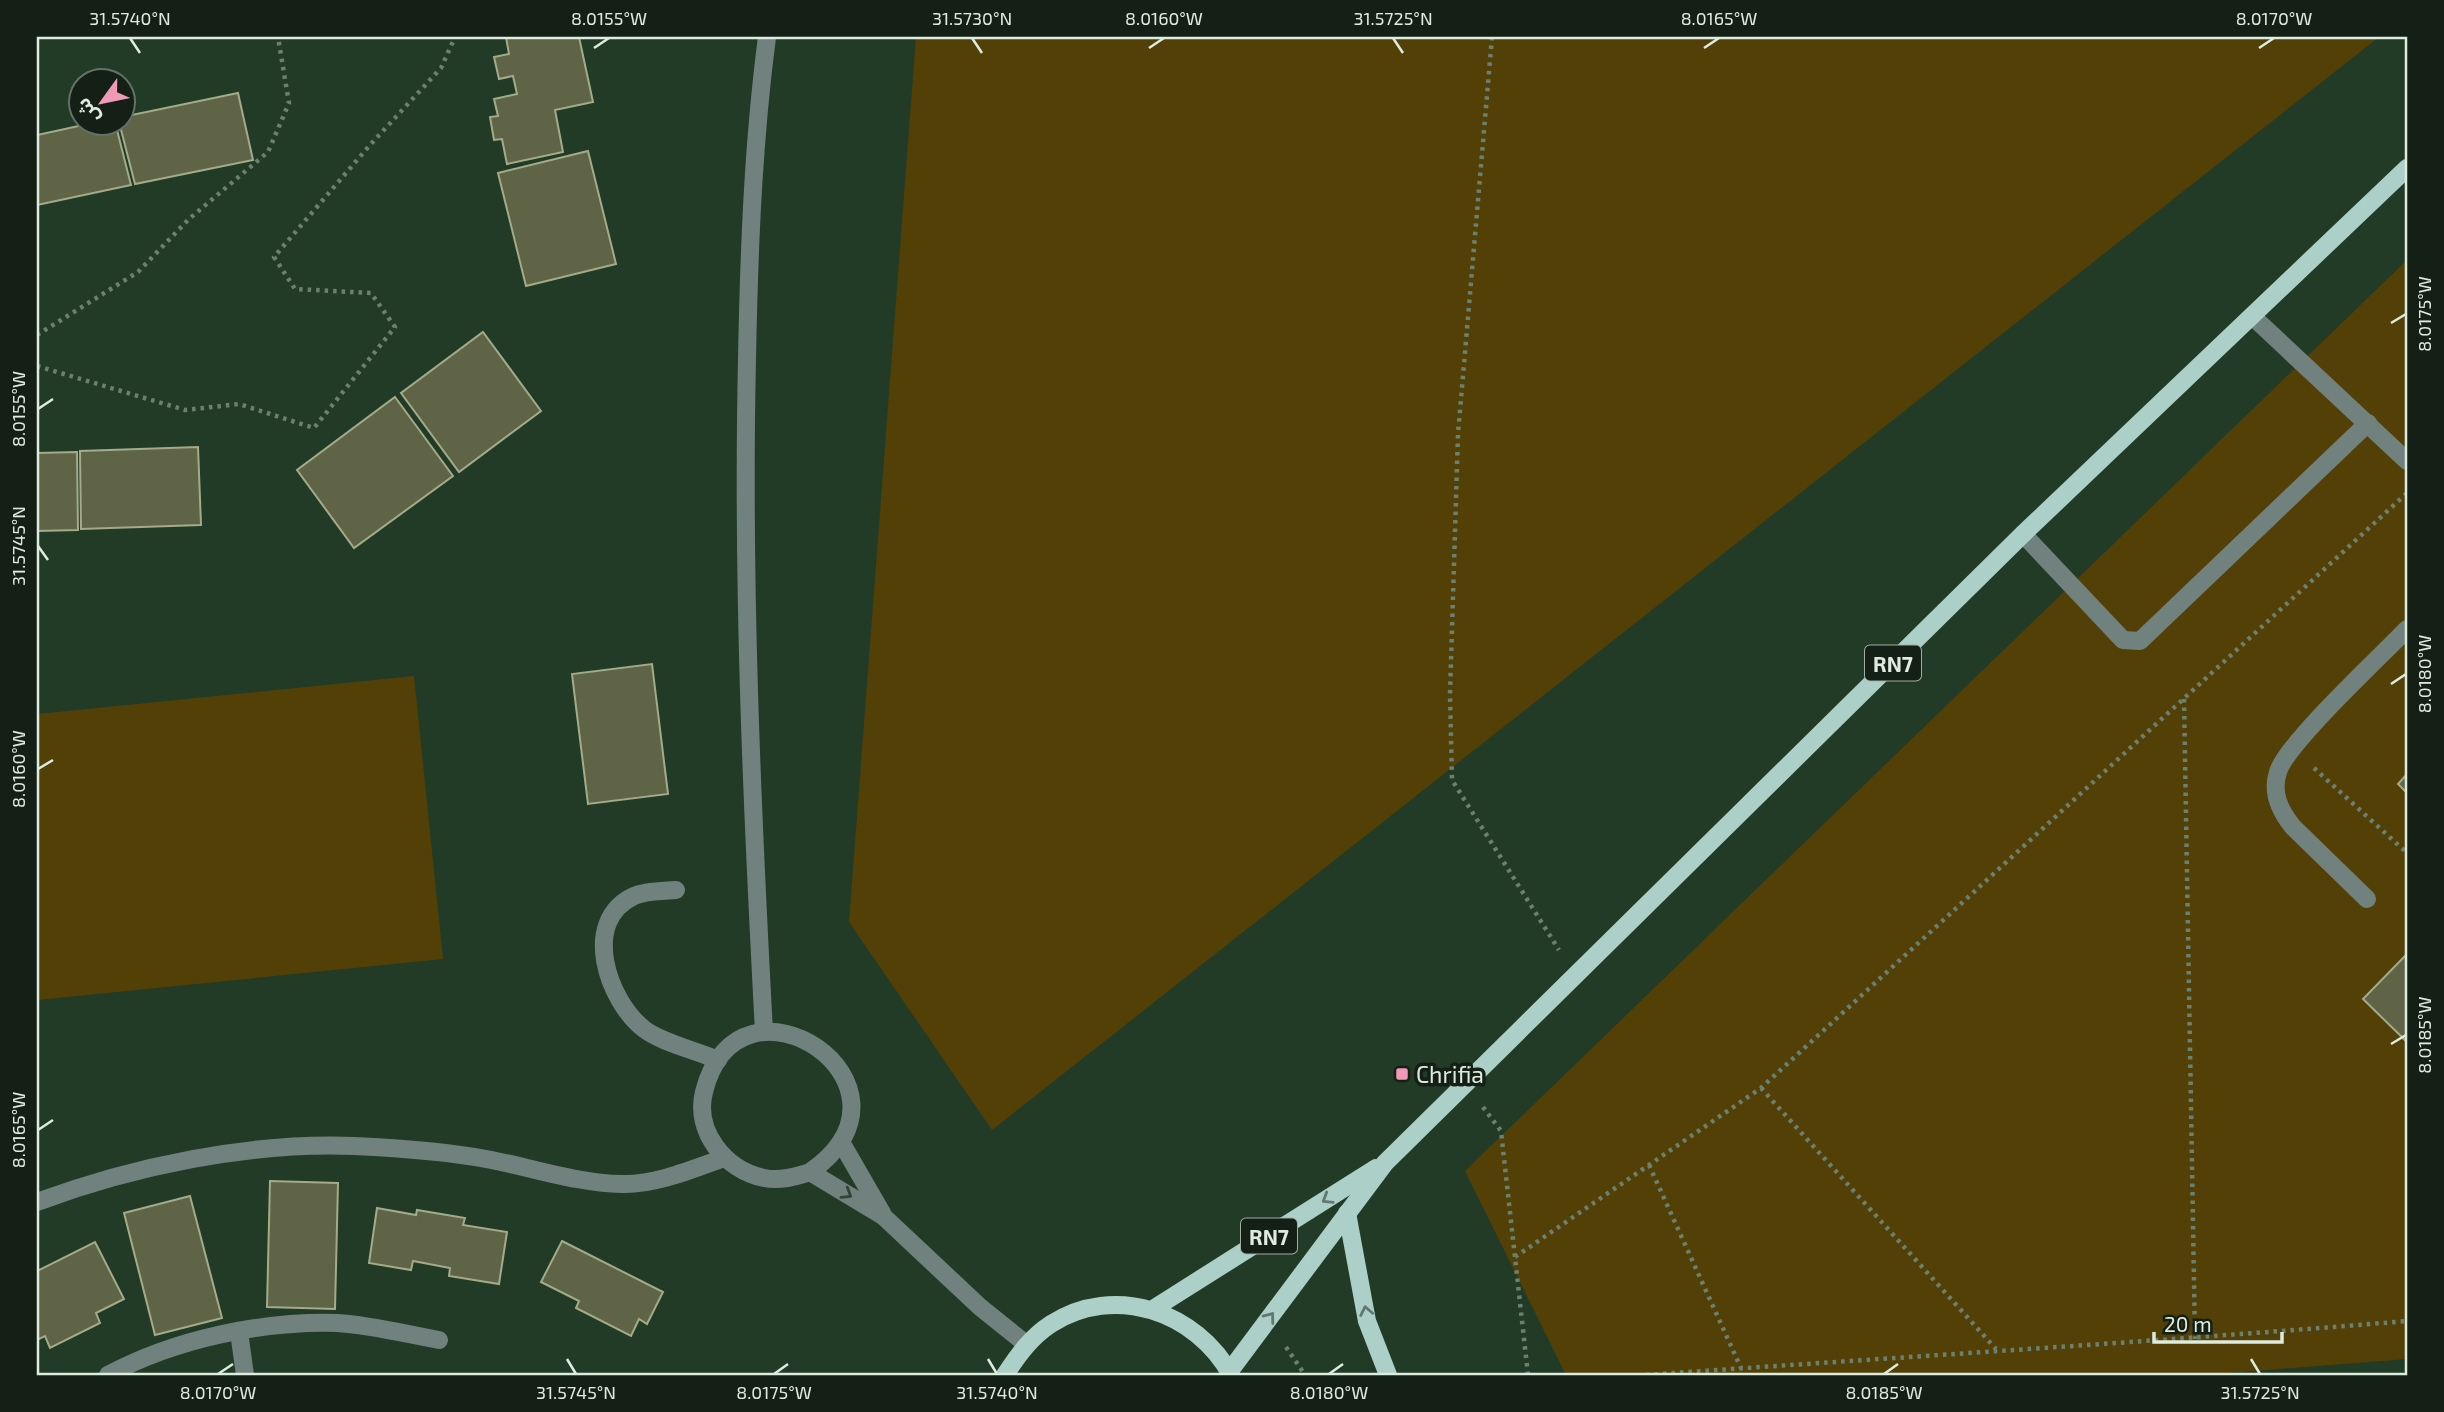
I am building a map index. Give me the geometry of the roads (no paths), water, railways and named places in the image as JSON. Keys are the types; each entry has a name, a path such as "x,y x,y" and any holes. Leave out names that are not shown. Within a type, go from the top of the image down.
{"main road":[{"name":"RN7","path":"1005,1375 1026,1344 1053,1323 1085,1309 1119,1304 1153,1309 1184,1324 1210,1344 1230,1373 1385,1163 2023,534 2407,168"},
{"name":"RN7","path":"1153,1309 1385,1163"},
{"path":"1347,1213 1367,1321 1388,1375"}],"street":[{"path":"764,1032 751,780 743,500 749,233 767,37"},
{"path":"2252,316 2407,461"},
{"path":"2023,534 2123,640 2140,641 2368,423"},
{"path":"2368,899 2283,815 2275,786 2278,772 2293,748 2407,629"},
{"path":"676,890 634,896 615,911 603,939 607,973 621,1003 644,1030 718,1060"},
{"path":"764,1032 788,1033 810,1040 829,1054 850,1096 849,1120 841,1142 828,1159 810,1171 788,1179 765,1178 743,1172 724,1158 711,1141 704,1120 702,1099 708,1078 718,1060 731,1047 764,1032"},
{"path":"841,1142 883,1216"},
{"path":"37,1202 192,1159 274,1146 355,1146 485,1159 561,1177 624,1185 676,1174 724,1158"},
{"path":"810,1171 883,1216 980,1307 1026,1344"},
{"path":"108,1375 131,1363 201,1340 268,1326 339,1323 439,1340"},
{"path":"239,1332 246,1375"}],"place":[{"name":"Chrifia","path":"1402,1074"}]}
